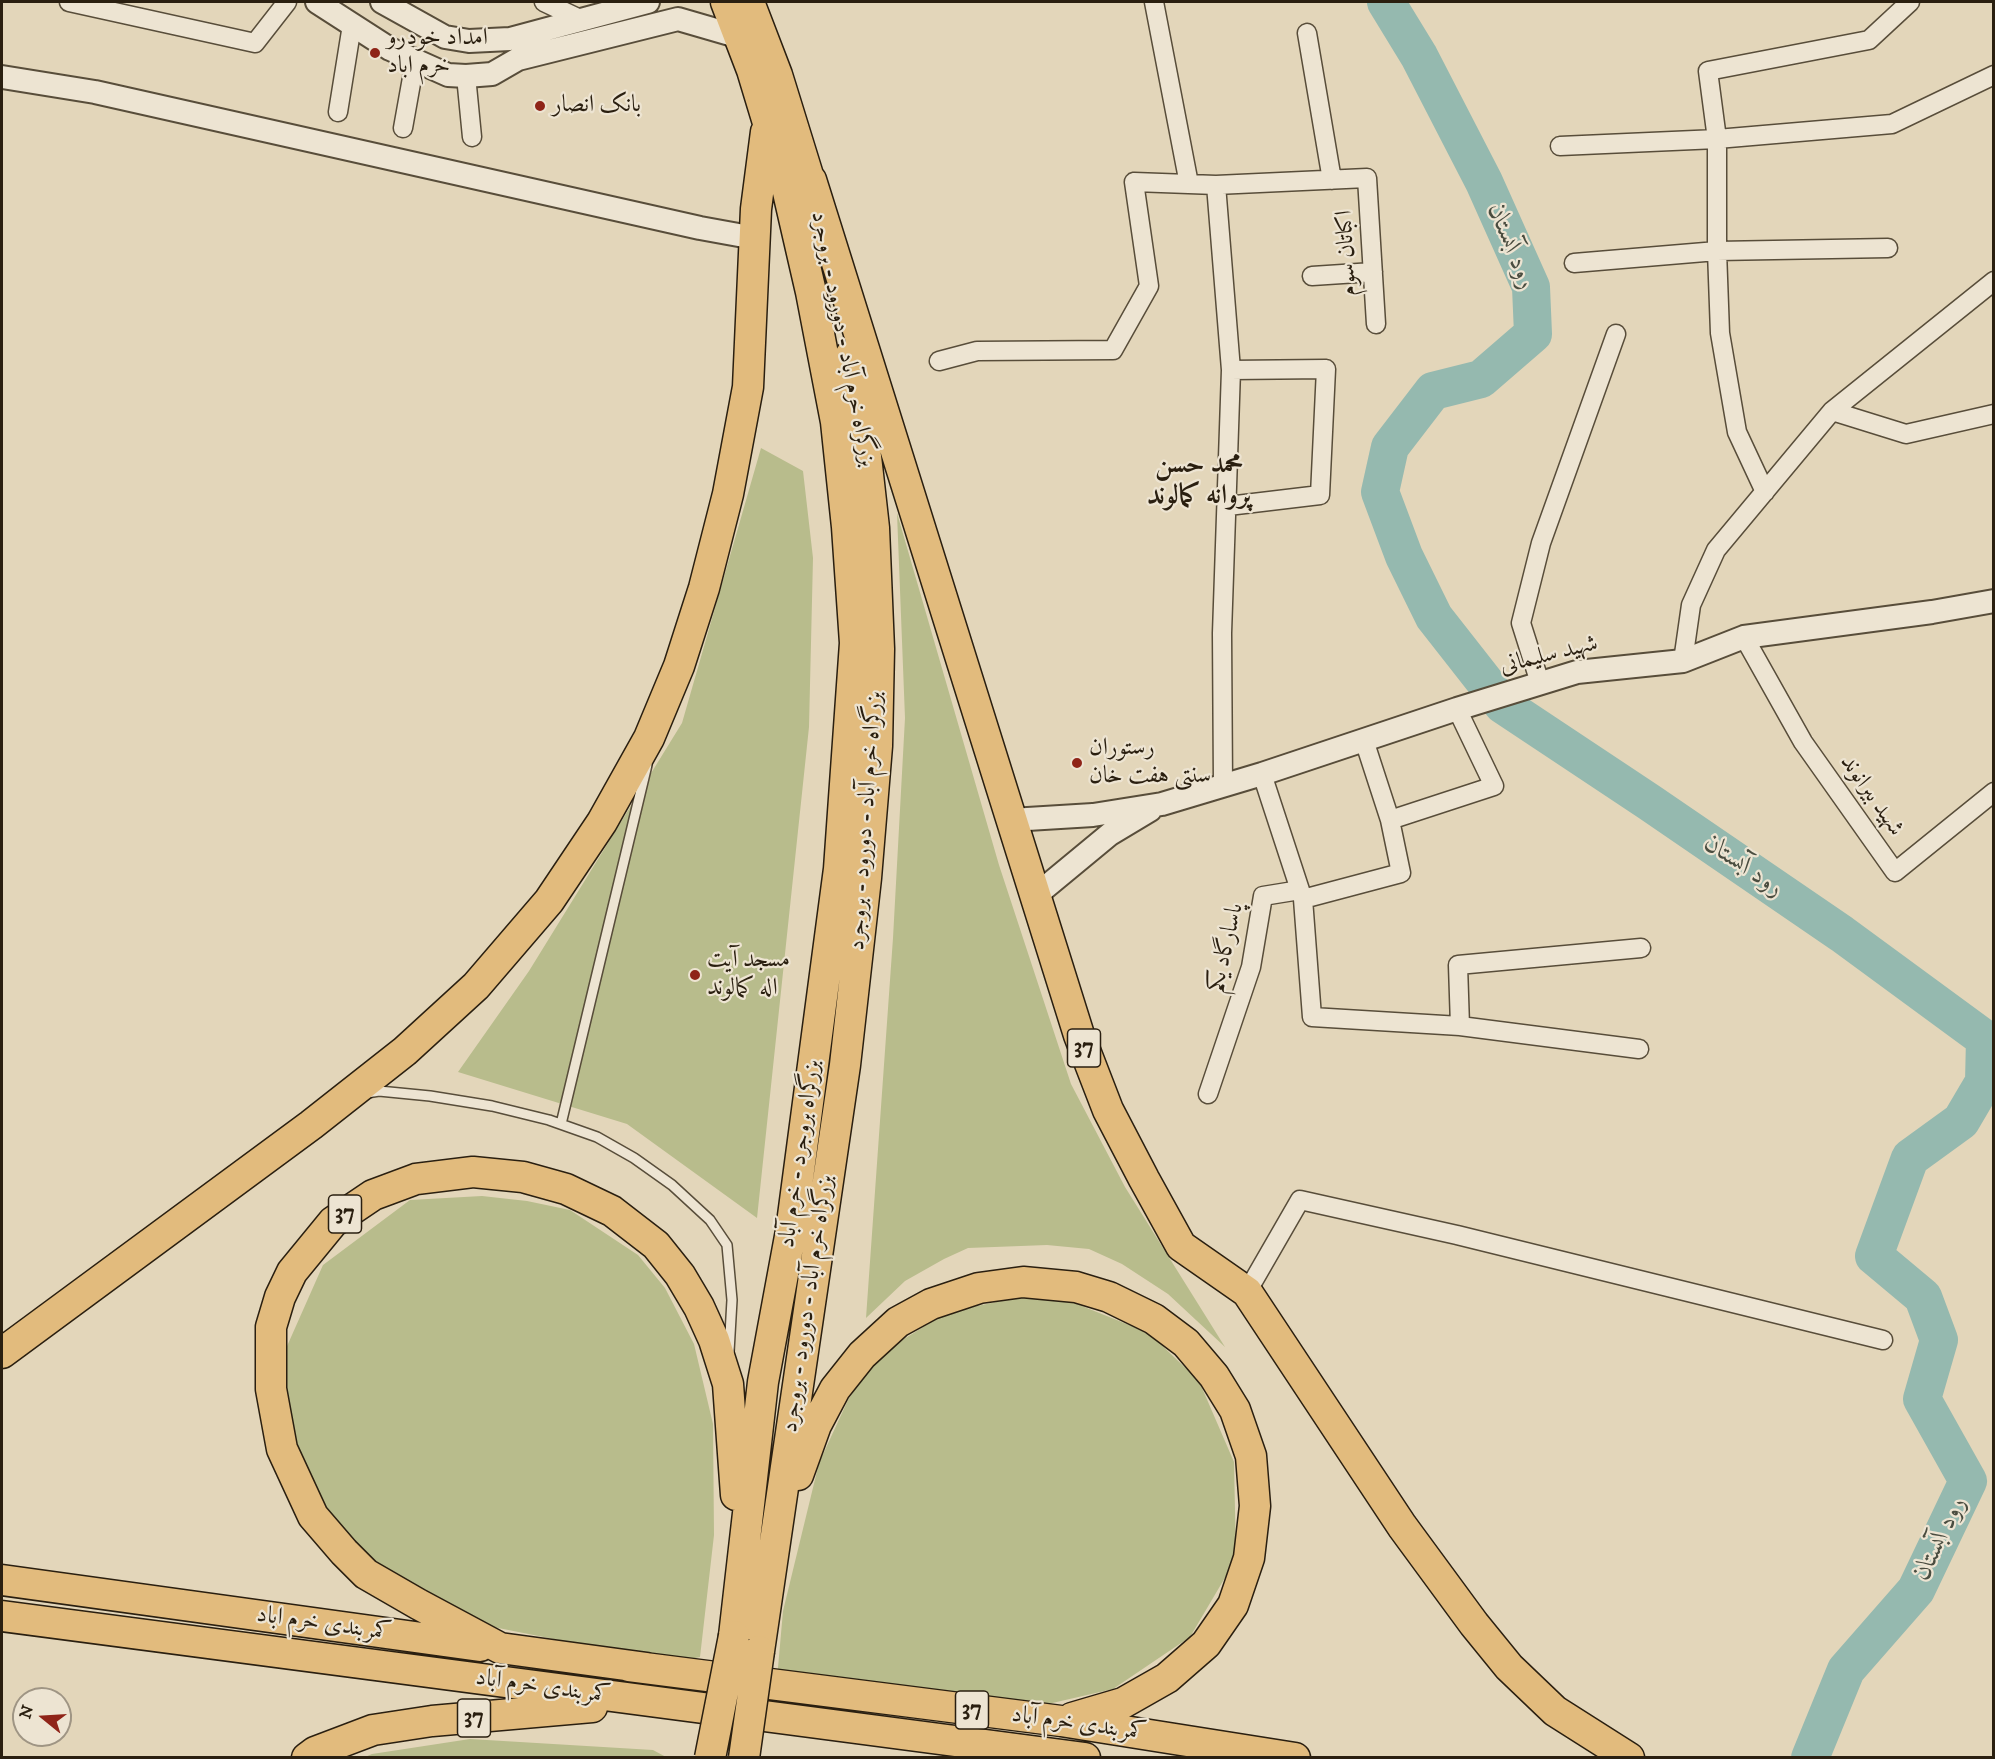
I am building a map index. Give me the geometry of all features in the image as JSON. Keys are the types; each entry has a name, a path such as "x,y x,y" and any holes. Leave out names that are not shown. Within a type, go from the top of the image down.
{"highway":[{"name":"بزرگراه بروجرد - خرم آباد","path":"726,2 740,37 785,179 808,281 836,422 847,527 855,643 839,869 791,1231 763,1382 739,1602 752,1638"},
{"name":"بزرگراه خرم آباد - دورود - بروجرد","path":"749,2 777,75 811,180 840,298 863,430 874,528 879,649 877,746 866,878 845,1065 752,1638"},
{"path":"2,1353 208,1202 405,1051 476,986 549,901 602,822 650,738 679,666 704,588 728,494 748,387 756,209 767,120"},
{"name":"37","path":"811,180 1079,1035 1108,1110 1181,1246 1247,1292 1402,1526 1461,1608 1509,1667 1555,1711 1629,1758"},
{"name":"37","path":"647,1668 500,1648 366,1574 313,1516 282,1449 271,1389 271,1327 292,1272 333,1222 373,1195 416,1179 473,1173 523,1177 566,1189 612,1211 656,1245 681,1275 699,1306 714,1340 728,1384 735,1483 739,1602"},
{"path":"752,1638 800,1468 816,1425 835,1389 862,1355 898,1322 931,1304 979,1288 1023,1282 1076,1287 1109,1297 1154,1319 1186,1343 1214,1376 1235,1410 1251,1456 1255,1506 1249,1558 1233,1605 1206,1644 1167,1678 1123,1703 1060,1721"},
{"name":"کمربندی خرم اباد","path":"2,1580 647,1668"},
{"name":"کمربندی خرم آباد","path":"2,1616 646,1702 947,1738 1085,1758"},
{"name":"37","path":"710,1758 752,1638"},
{"name":"37","path":"744,1758 752,1638"},
{"name":"کمربندی خرم آباد","path":"647,1668 1060,1721 1295,1758"},
{"name":"37","path":"307,1758 315,1752 373,1730 432,1721 646,1702"},
{"path":"947,1738 975,1758"}],"street":[{"path":"69,2 255,43 287,2"},
{"path":"317,2 390,50 448,75 492,74 518,59 678,19 740,37"},
{"path":"382,2 445,37 469,41 510,39 648,2"},
{"path":"544,2 582,20"},
{"path":"1154,2 1189,184"},
{"path":"1765,492 1737,432 1720,333 1717,139 1708,71 1869,40 1910,2"},
{"path":"338,112 352,25"},
{"path":"939,360 977,351 1113,350 1149,286 1134,182 1216,184 1332,180 1307,33"},
{"path":"403,128 415,61"},
{"path":"1560,146 1717,139 1892,124 1994,75"},
{"path":"466,76 472,137"},
{"path":"2,77 95,92 755,238"},
{"name":"اکباتان سوم","path":"1332,180 1367,178 1376,324"},
{"path":"1216,184 1231,370 1222,633 1223,786"},
{"path":"1574,263 1717,251 1888,248"},
{"path":"1312,276 1373,272"},
{"path":"1683,661 1691,605 1716,550 1832,411 1994,281"},
{"path":"1540,683 1521,623 1541,543 1616,334"},
{"path":"1228,506 1320,495 1326,369 1231,370"},
{"path":"1832,411 1906,434 1994,414"},
{"name":"شهید سلیمانی","path":"1011,820 1093,815 1162,804 1577,672 1683,661 1744,638 1994,602"},
{"name":"شهید بیرانوند","path":"1744,638 1803,742 1895,872 1994,792"},
{"path":"1390,820 1494,786 1457,709"},
{"path":"1302,895 1401,873 1390,820 1364,740"},
{"path":"1262,774 1302,895 1312,1017 1460,1026 1639,1049"},
{"name":"شهید سلیمانی","path":"1035,896 1110,834 1162,804"},
{"name":"پاسارگاد یکم","path":"1208,1094 1251,967 1263,896 1302,895"},
{"path":"1460,1026 1458,965 1641,948"},
{"path":"1247,1292 1300,1200 1457,1234 1883,1340"}],"lane":[{"path":"561,1124 660,712"},
{"path":"348,1096 379,1091 430,1096 492,1106 561,1124 597,1137 634,1158 672,1185 710,1220 727,1245 732,1300 728,1384"}],"green space":[{"path":"761,448 803,471 813,558 809,727 757,1218 627,1124 458,1072 529,971 682,723"},
{"path":"897,513 999,865 1071,1084 1125,1187 1225,1347 1168,1294 1122,1264 1089,1249 1047,1245 968,1248 905,1281 866,1318 893,938 905,718"},
{"path":"482,1196 527,1201 570,1210 638,1255 665,1288 694,1344 713,1424 714,1535 700,1657 687,1660 594,1647 468,1622 373,1569 313,1496 288,1422 284,1353 323,1265 410,1200"},
{"path":"1020,1297 1072,1302 1149,1333 1199,1381 1234,1462 1236,1559 1190,1637 1113,1689 1035,1707 777,1679 783,1611 819,1463 848,1400 871,1365 904,1339 936,1319 977,1306"},
{"path":"470,1739 653,1750 666,1757 365,1757"}],"waterway":[{"name":"رود آبستان","path":"1386,2 1419,56 1484,182 1531,287 1533,334 1481,379 1433,391 1390,447 1380,492 1404,556 1434,617 1503,705 1842,934 1985,1039 1984,1082 1961,1121 1910,1158 1874,1256 1923,1297 1939,1340 1922,1399 1968,1481 1916,1590 1846,1670 1810,1758"}],"place":[{"name":"امداد خودرو خرم اباد","path":"375,53"},
{"name":"بانک انصار","path":"540,106"},
{"name":"رستوران سنتی هفت خان","path":"1077,763"},
{"name":"مسجد آیت اله کمالوند","path":"695,975"}],"district":[{"name":"محمد حسن پروانه کمالوند","path":"1199,482"}]}
